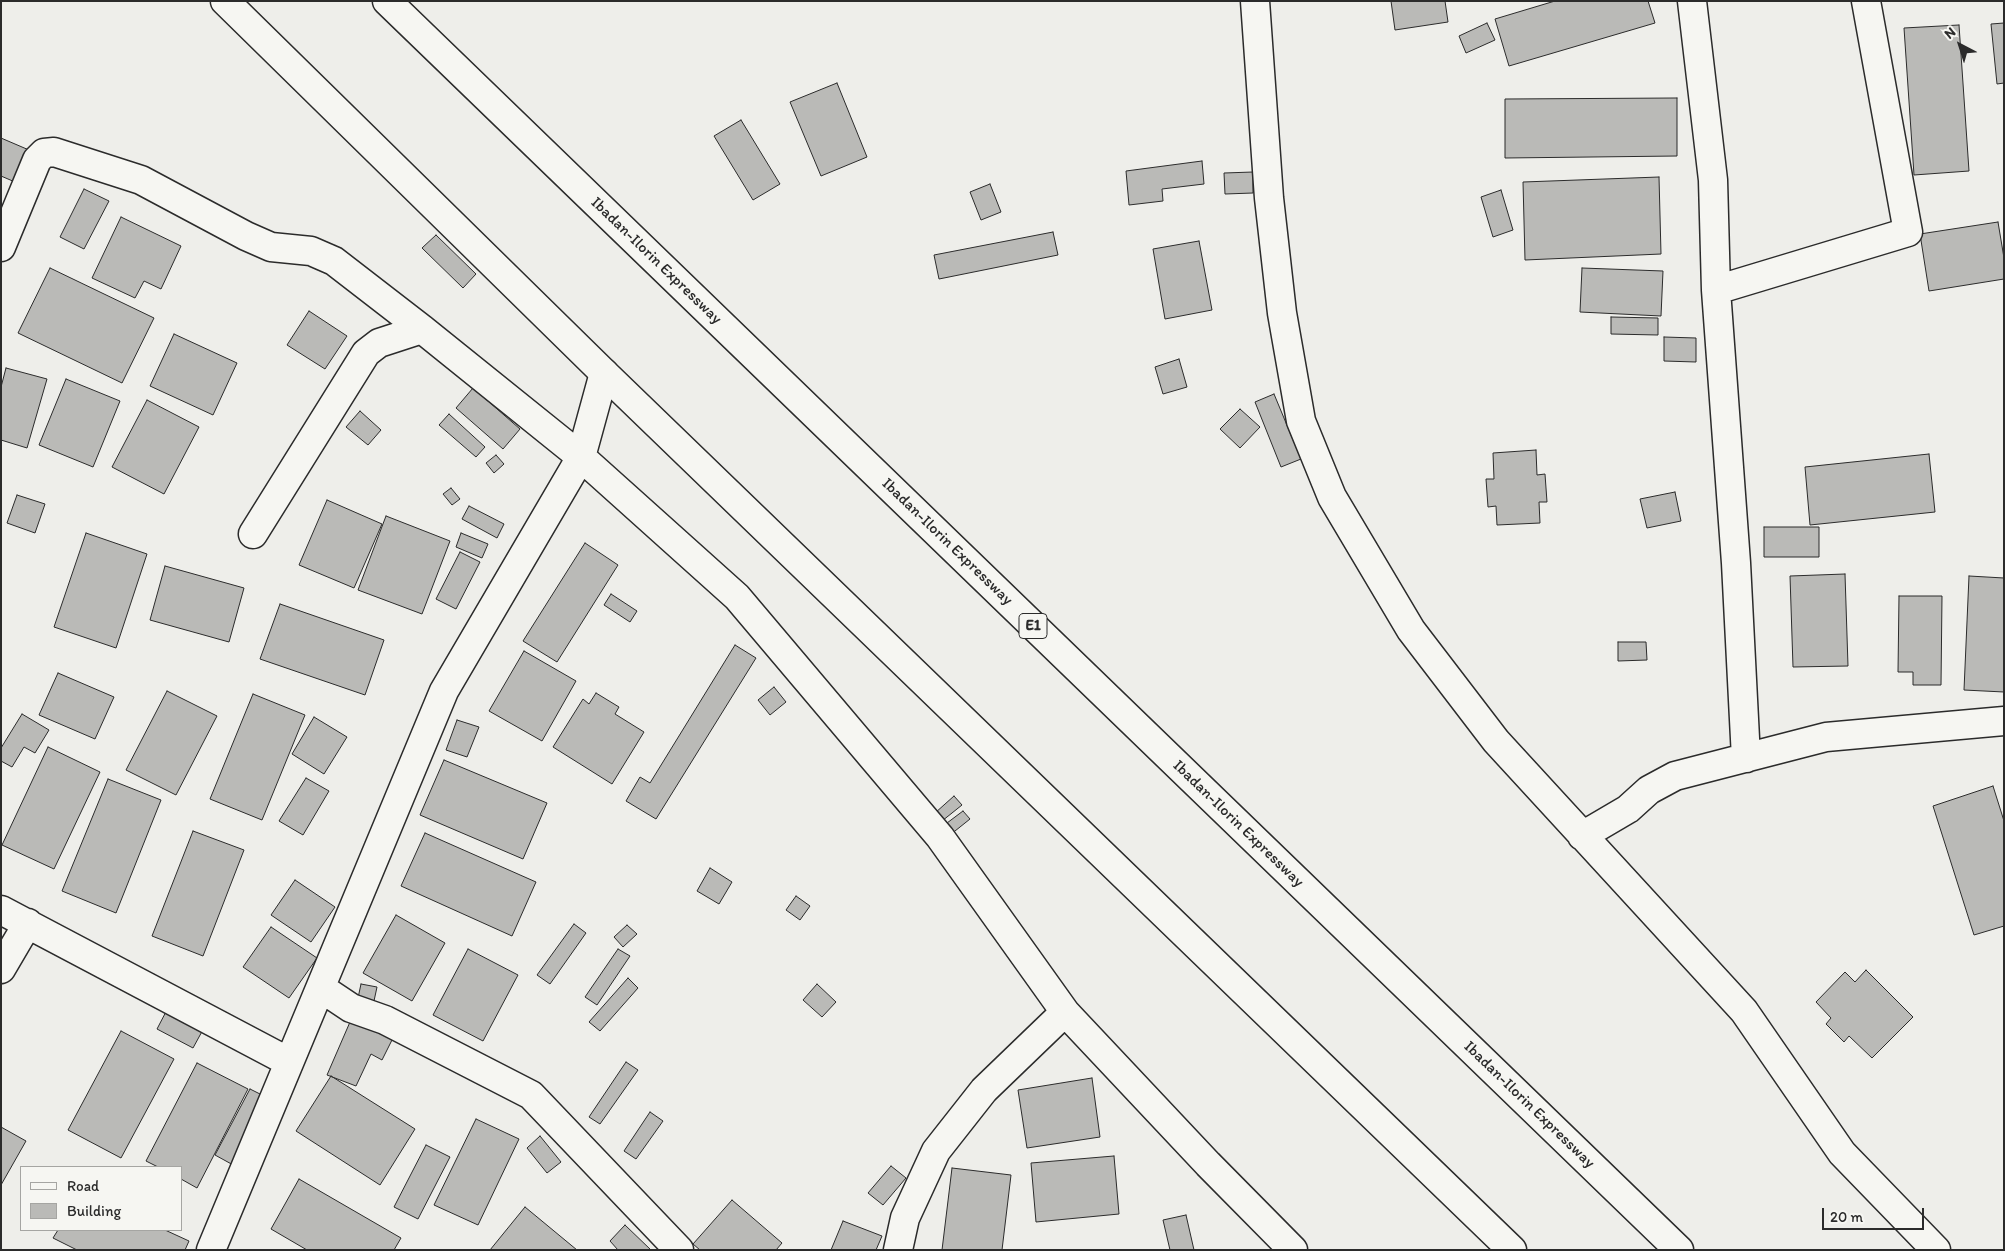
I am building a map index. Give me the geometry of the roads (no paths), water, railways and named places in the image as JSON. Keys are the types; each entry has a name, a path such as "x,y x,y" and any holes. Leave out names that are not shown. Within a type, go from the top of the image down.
{"main road":[{"path":"226,1 604,373 1512,1250"},
{"name":"Ibadan-Ilorin Expressway","path":"387,1 1679,1250"},
{"path":"1255,1 1270,208 1282,313 1301,421 1332,497 1411,630 1496,741 1744,1010 1842,1152 1936,1250"},
{"path":"1692,1 1712,180 1716,290 1736,563 1746,758"},
{"path":"1716,290 1908,232 1866,1"},
{"path":"1,247 37,160 44,153 54,152 141,180 246,236 271,247 311,251 334,261 422,329 581,457 737,597 940,837 1065,1012 1208,1164 1293,1250"},
{"path":"254,534 366,352 379,343 422,329"},
{"path":"211,1250 444,691 581,457 604,373"},
{"path":"1582,836 1628,809 1649,790 1676,776 1826,737 2004,721"},
{"path":"1,910 289,1062"},
{"path":"1,969 28,923"},
{"path":"321,988 351,1008 385,1020 531,1095 679,1250"},
{"path":"898,1250 905,1218 936,1152 984,1090 1065,1012"}]}
